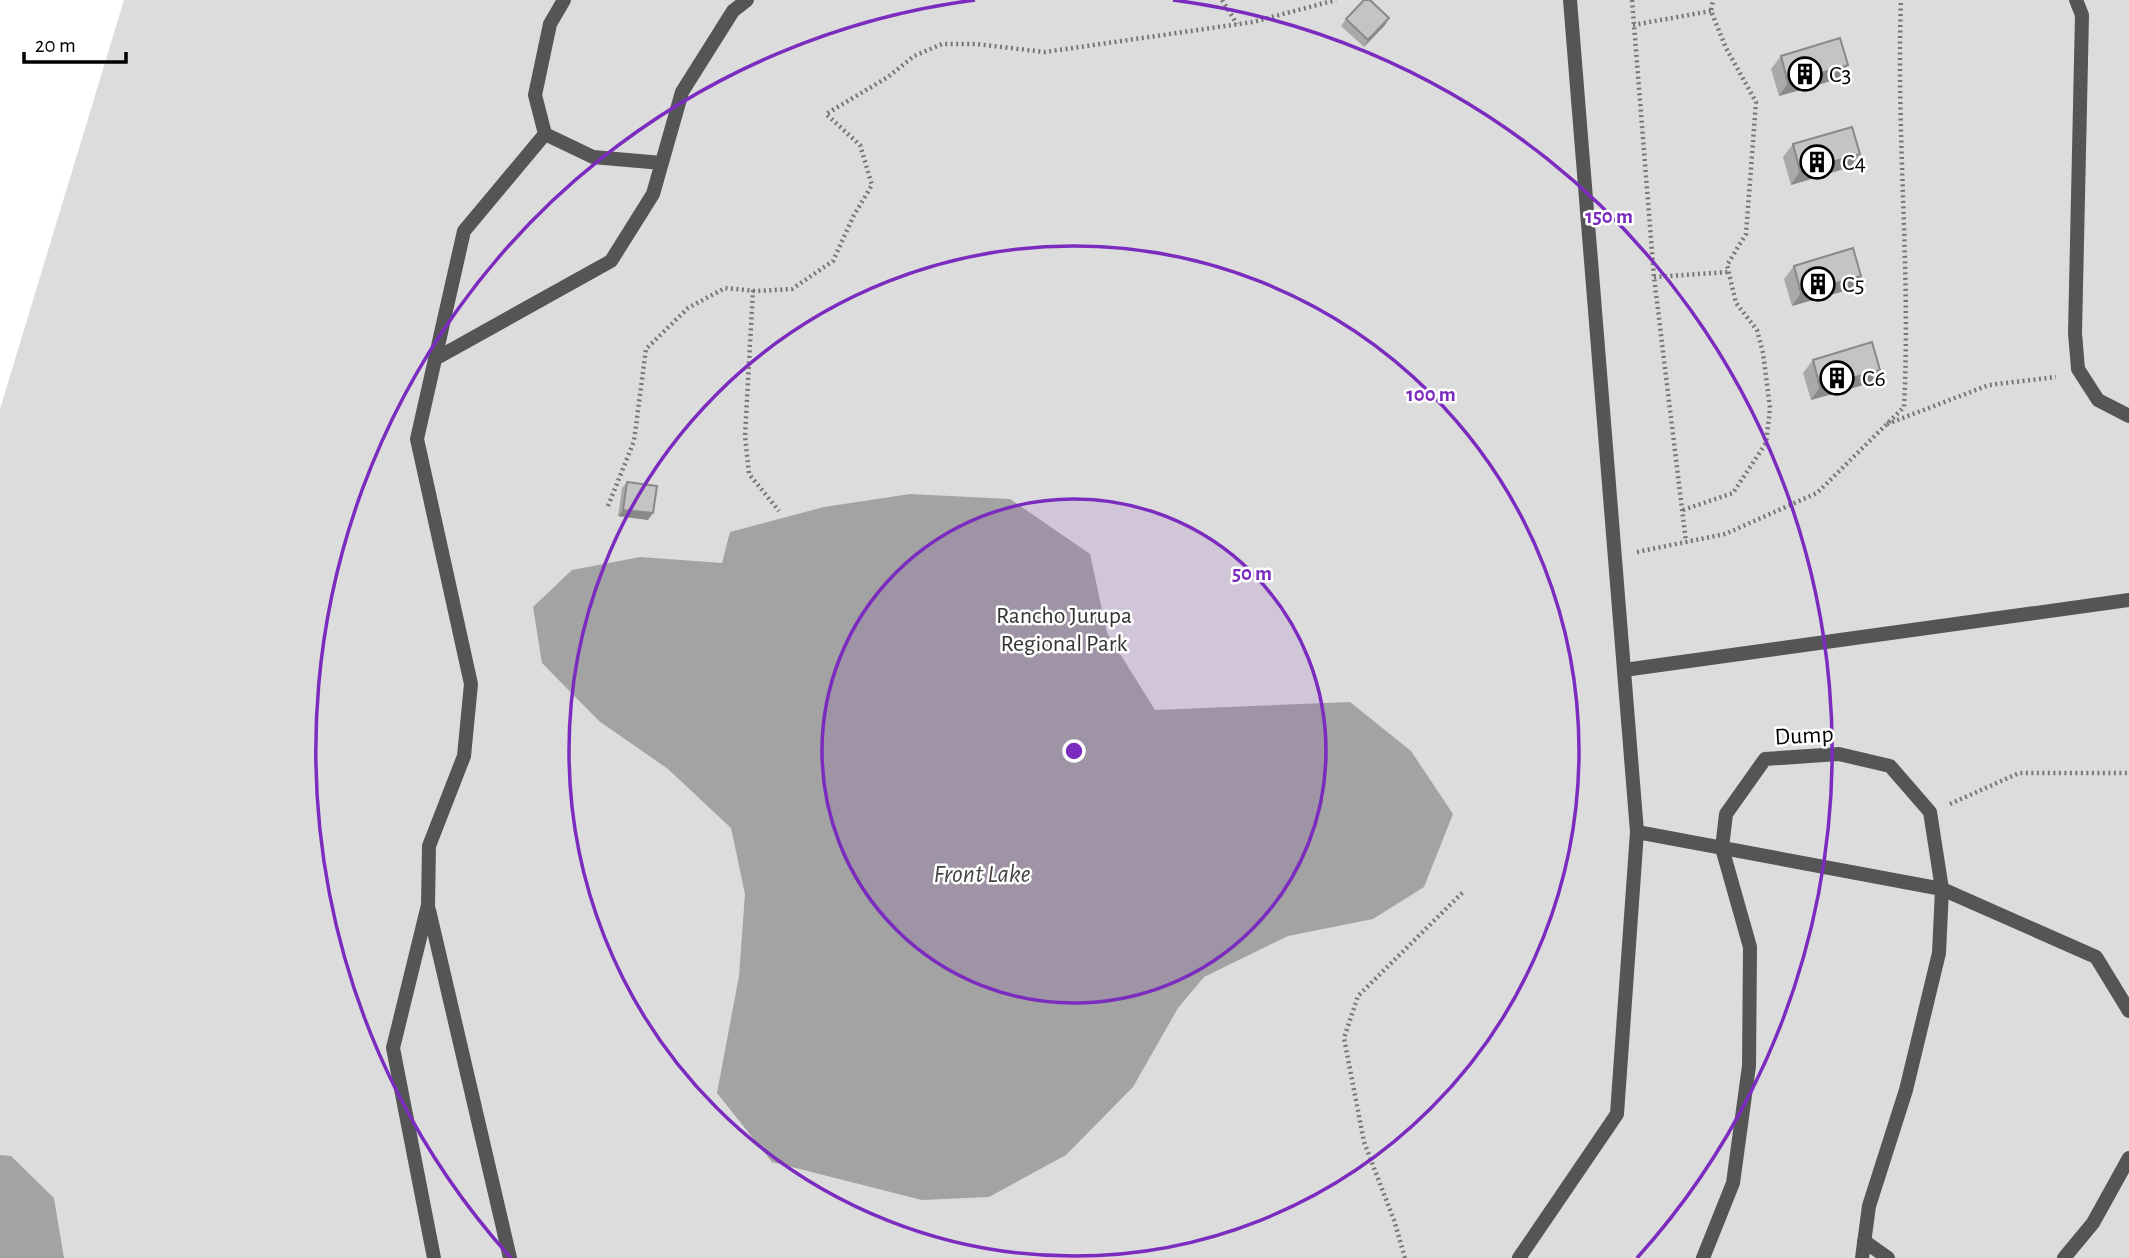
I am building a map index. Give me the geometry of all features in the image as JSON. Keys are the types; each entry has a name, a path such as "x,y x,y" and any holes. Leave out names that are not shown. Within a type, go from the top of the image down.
{"lane":[{"path":"545,134 535,95 550,24 564,0"},
{"path":"435,359 611,261 653,194 682,92 733,11 747,0"},
{"path":"1519,1258 1617,1114 1637,832 1570,0"},
{"path":"2076,0 2082,15 2075,333 2078,369 2098,400 2129,416"},
{"path":"545,134 593,157 662,163"},
{"path":"435,1258 393,1048 428,905 429,846 464,756 471,684 417,439 464,230 545,134"},
{"path":"1624,670 2129,600"},
{"name":"Dump","path":"1703,1258 1732,1183 1749,1066 1750,947 1722,848 1726,814 1765,759 1839,754 1890,766 1930,813"},
{"path":"1861,1258 1869,1206 1906,1090 1939,953 1942,889 1930,813"},
{"path":"1637,832 1942,889 2096,957 2129,1011"},
{"path":"428,905 510,1258"},
{"path":"2064,1258 2093,1223 2129,1157"},
{"path":"1864,1241 1888,1258"}],"path":[{"path":"1222,0 1237,24"},
{"path":"608,506 634,440 646,349 688,308 725,288 792,289 834,261 854,215 872,185 860,145 826,114 888,77 914,56 943,44 976,44 1045,52 1237,24 1336,0"},
{"path":"1632,0 1654,277 1686,542"},
{"path":"1683,510 1733,493 1766,443 1770,408 1763,353 1757,330 1736,303 1727,265 1746,234 1756,102 1726,48 1711,11 1713,0"},
{"path":"1615,557 1725,534 1816,493 1904,407 1908,342 1899,51 1901,0"},
{"path":"1633,26 1711,11"},
{"path":"1654,277 1729,272"},
{"path":"753,290 745,436 749,474 779,510"},
{"path":"1886,425 1989,385 2081,374"},
{"path":"1930,813 2019,773 2129,773"},
{"path":"1405,1258 1394,1220 1364,1142 1344,1038 1358,996 1463,892"}],"green space":[{"name":"Rancho Jurupa Regional Park","path":"124,0 2129,0 2129,1258 0,1258 0,409"}],"water":[{"name":"Front Lake","path":"910,494 1010,499 1090,554 1107,633 1155,710 1350,702 1411,751 1453,814 1424,887 1373,919 1288,936 1204,977 1178,1008 1133,1087 1066,1155 989,1197 922,1200 772,1162 717,1093 739,976 745,894 731,828 668,769 599,721 542,663 533,607 572,570 640,557 722,563 730,532 824,507"},
{"path":"0,1155 11,1156 54,1198 64,1258 0,1258"}],"building":[{"path":"1364,0 1370,0 1389,18 1368,40 1346,19"},
{"path":"1840,38 1848,65 1788,83 1781,56"},
{"path":"1852,127 1860,154 1800,171 1793,144"},
{"path":"1853,248 1861,276 1801,293 1794,266"},
{"path":"1872,342 1880,370 1820,387 1813,360"},
{"path":"627,482 657,486 653,513 623,510"}],"place":[{"name":"C3","path":"1805,74"},
{"name":"C4","path":"1817,162"},
{"name":"C5","path":"1818,284"},
{"name":"C6","path":"1837,378"}]}
